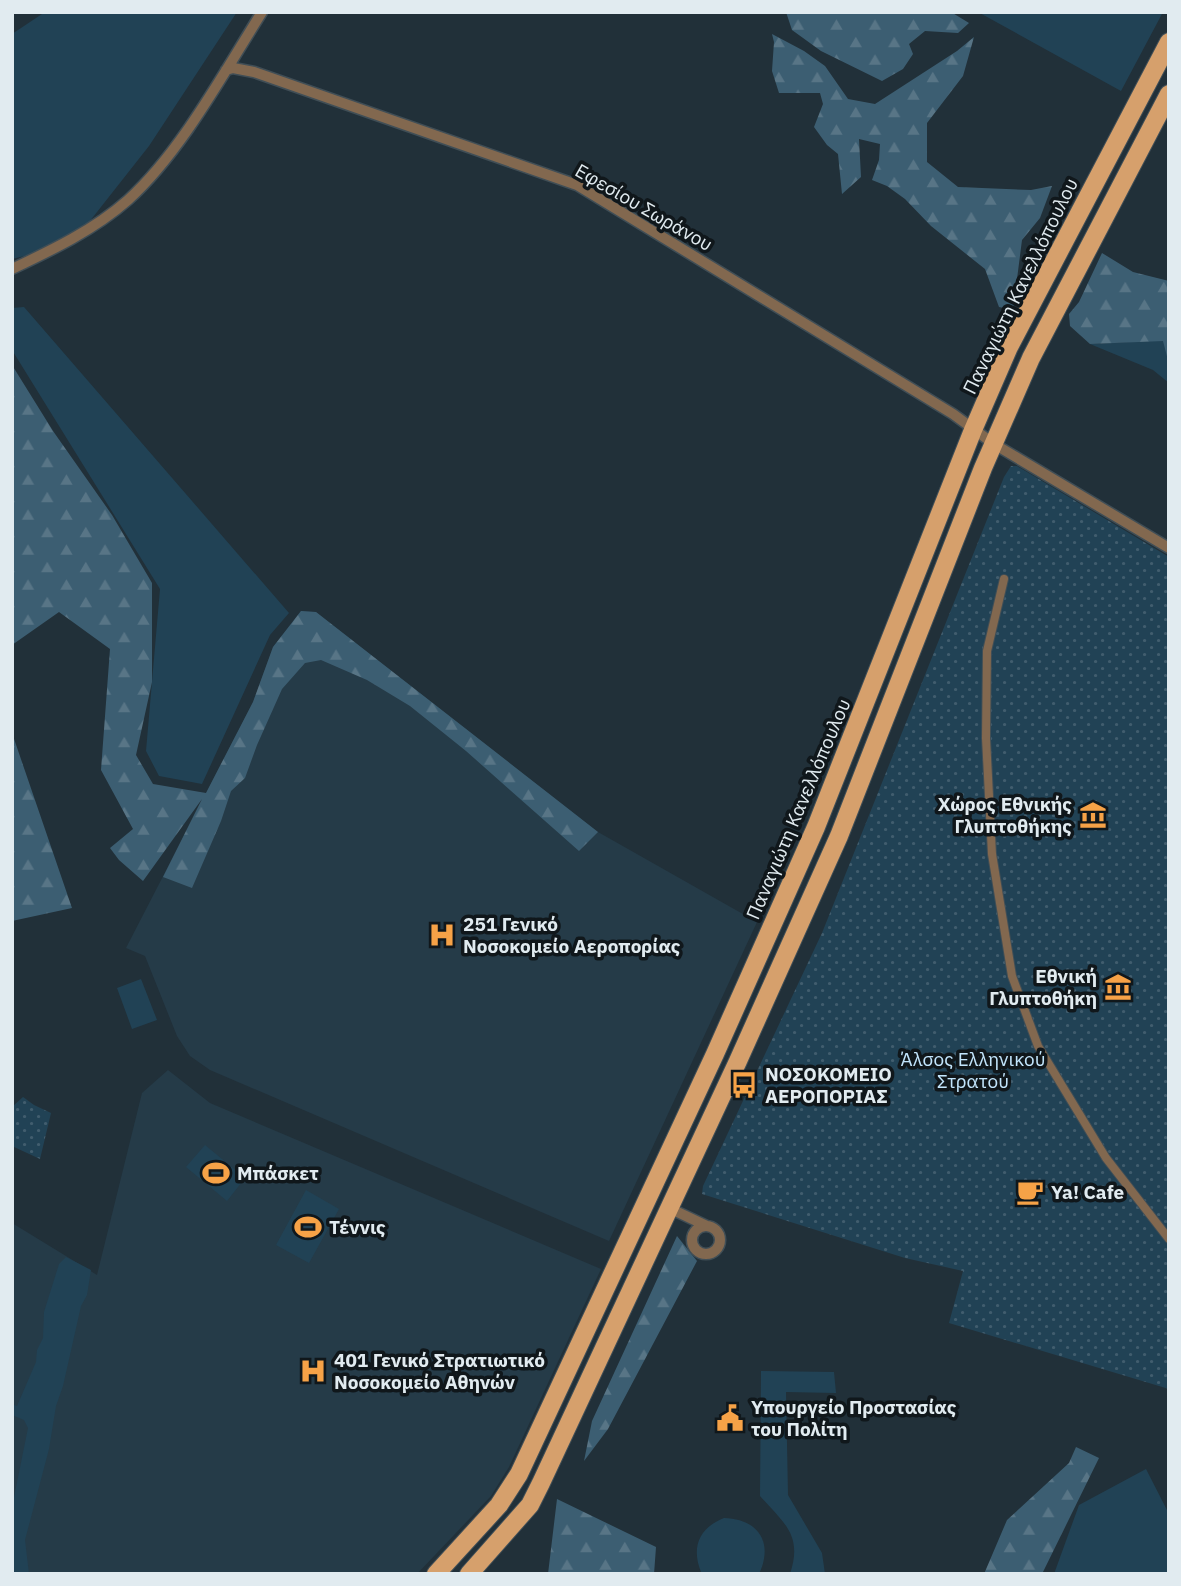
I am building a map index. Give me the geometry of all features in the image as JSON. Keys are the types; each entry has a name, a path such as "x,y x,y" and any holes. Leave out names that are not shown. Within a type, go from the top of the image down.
{"main road":[{"name":"Παναγιώτη Κανελλόπουλου","path":"436,1574 499,1505 519,1474 715,1054 816,827 973,430 1009,347 1169,42"},
{"path":"469,1574 530,1505 738,1061 839,836 994,444 1031,358 1169,94"}],"street":[{"path":"12,270 67,242 126,202 161,168 262,12"},
{"name":"Εφεσίου Σωράνου","path":"226,69 254,72 577,185 944,409 994,444 1169,548"},
{"path":"1004,579 988,651 986,738 992,854 1012,976 1038,1046 1106,1158 1169,1239"},
{"path":"669,1208 708,1226"}],"shaded area":[{"name":"251 Γενικό Νοσοκομείο Αεροπορίας","path":"301,611 316,612 598,832 757,922 609,1241 210,1070 190,1056 177,1036 145,956 126,948 253,702 273,647"},
{"name":"401 Γενικό Στρατιωτικό Νοσοκομείο Αθηνών","path":"168,1070 210,1103 601,1269 509,1467 491,1496 417,1574 12,1574 12,1223 97,1275 142,1093"}],"green space":[{"path":"45,12 237,12 149,146 71,245 12,259 12,34"},
{"path":"786,12 951,12 969,23 958,33 925,31 909,44 913,54 903,69 882,81 821,51 792,30"},
{"path":"978,12 1163,12 1121,91"},
{"path":"772,34 825,66 848,99 875,104 974,37 963,76 927,123 927,162 958,187 1031,190 1052,186 1040,218 1022,240 1013,310 999,307 985,269 931,226 905,199 887,186 872,180 879,160 880,144 859,139 861,177 842,194 838,154 827,145 814,127 823,104 820,93 779,93 772,71"},
{"path":"1102,253 1133,272 1169,281 1169,364 1163,341 1090,344 1070,326 1069,314 1079,302"},
{"path":"24,307 289,613 270,635 202,784 159,776 146,751 160,589 12,350 12,308"},
{"path":"1169,340 1169,383 1153,370 1090,344"},
{"path":"12,365 53,431 112,515 152,583 152,682 136,755 153,784 206,793 253,702 273,647 301,611 316,612 598,832 579,851 466,751 410,706 367,680 321,660 305,663 282,689 245,778 231,791 192,888 163,877 202,799 143,881 119,860 110,848 133,829 101,770 110,649 59,612 12,645"},
{"name":"Άλσος Ελληνικού Στρατού","path":"1011,466 1017,466 1169,557 1169,1389 949,1323 963,1271 905,1258 702,1194 703,1186 822,933 1004,477"},
{"path":"12,733 72,908 12,921"},
{"path":"141,979 157,1020 132,1029 117,988"},
{"path":"23,1097 51,1113 40,1159 12,1146 12,1107"},
{"name":"Μπάσκετ","path":"205,1145 245,1178 227,1201 186,1167"},
{"name":"Τέννις","path":"306,1190 339,1209 309,1263 276,1245"},
{"path":"677,1236 697,1261 608,1429 584,1461 592,1421"},
{"path":"66,1257 91,1270 87,1295 81,1306 56,1406 49,1449 25,1540 29,1574 12,1574 12,1507 28,1428 24,1420 12,1415 12,1404 17,1406 36,1362 37,1350 43,1338 44,1312 59,1264"},
{"path":"761,1371 834,1372 836,1393 786,1392 788,1495 822,1553 825,1574 790,1574 793,1539 783,1522 760,1496"},
{"path":"1076,1447 1099,1458 1042,1574 984,1574 1007,1520 1069,1463"},
{"path":"1146,1469 1169,1514 1169,1574 1054,1574 1079,1505"},
{"path":"557,1499 656,1547 654,1574 548,1574"},
{"path":"724,1518 746,1523 760,1534 765,1552 759,1574 701,1572 697,1554 699,1539 708,1527"}],"place":[{"name":"Χώρος Εθνικής Γλυπτοθήκης","path":"1093,815"},
{"name":"251 Γενικό Νοσοκομείο Αεροπορίας","path":"442,935"},
{"name":"Εθνική Γλυπτοθήκη","path":"1118,987"},
{"name":"ΝΟΣΟΚΟΜΕΙΟ ΑΕΡΟΠΟΡΙΑΣ","path":"744,1085"},
{"name":"Μπάσκετ","path":"216,1173"},
{"name":"Ya! Cafe","path":"1030,1192"},
{"name":"Τέννις","path":"308,1227"},
{"name":"401 Γενικό Στρατιωτικό Νοσοκομείο Αθηνών","path":"313,1371"},
{"name":"Υπουργείο Προστασίας του Πολίτη","path":"730,1418"}]}
